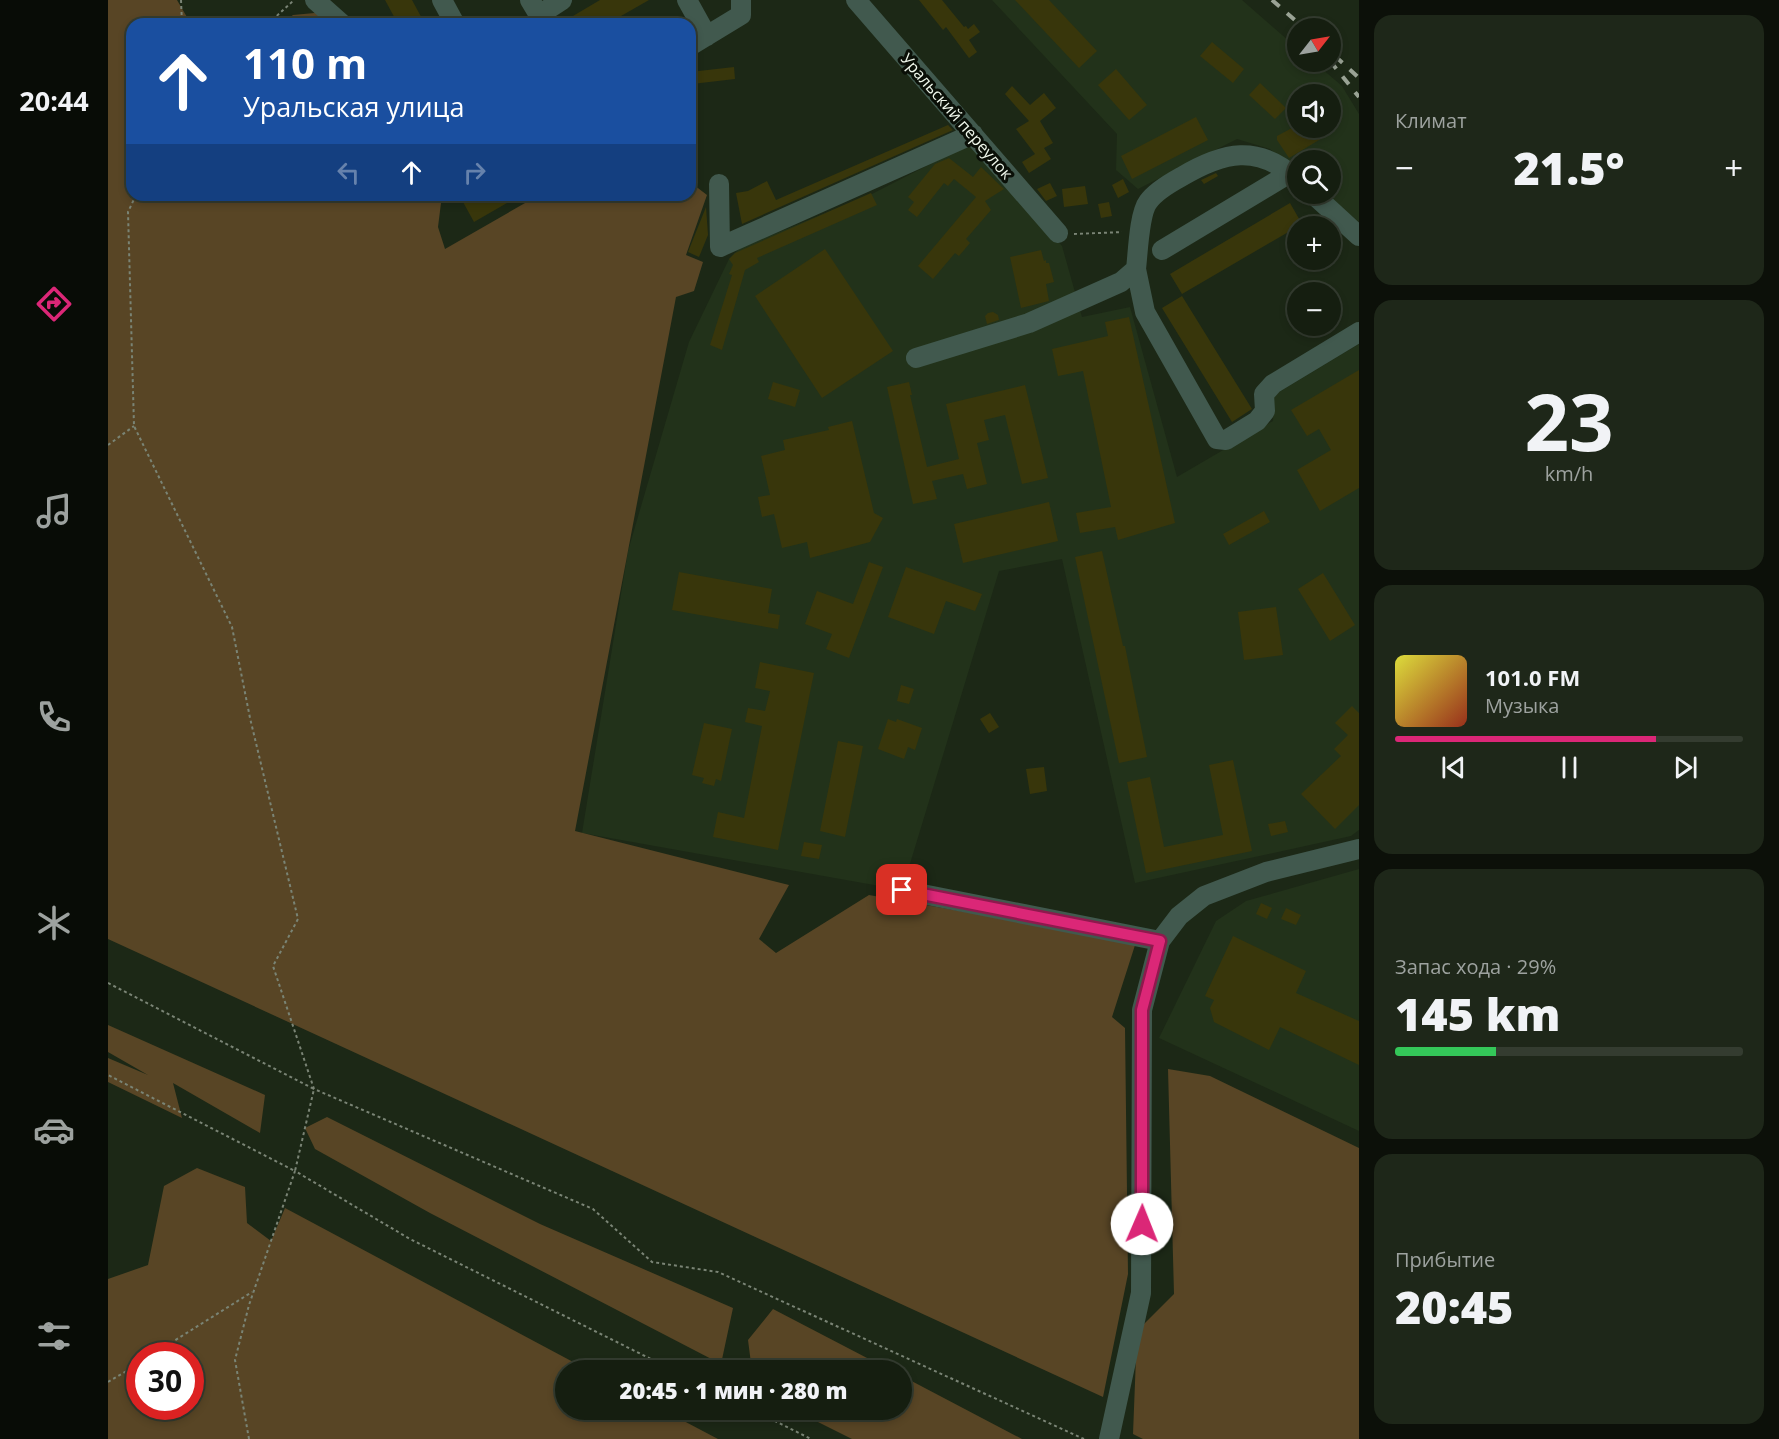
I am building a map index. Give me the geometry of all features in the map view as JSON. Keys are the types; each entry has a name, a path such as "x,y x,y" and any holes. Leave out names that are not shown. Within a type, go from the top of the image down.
{"street":[{"path":"315,0 335,18"},
{"path":"442,0 452,18"},
{"path":"539,13 562,0"},
{"path":"687,0 707,36"},
{"name":"Уральский переулок","path":"856,0 1058,233"},
{"path":"696,42 707,36 738,5"},
{"path":"718,184 720,247 973,134"},
{"path":"1287,172 1268,160 1242,154 1218,158 1171,182 1147,202 1140,230 1136,269 1145,312 1217,438 1226,440 1257,421 1265,411 1264,394 1273,384 1359,332"},
{"path":"1162,250 1287,180"},
{"path":"1324,204 1359,236"},
{"path":"916,358 1029,323 1120,282 1136,269"},
{"path":"1109,1439 1141,1293 1142,1010 1160,941 1179,916 1204,896 1266,872 1359,849"},
{"path":"902,890 1160,941"}],"path":[{"path":"181,0 182,18"},
{"path":"274,18 294,0"},
{"path":"133,201 128,212 134,426 232,627 250,718 298,919 273,966 314,1089 295,1171 253,1291 235,1360 249,1439"},
{"path":"1058,233 1093,234 1140,230"},
{"path":"108,445 134,426"},
{"path":"108,983 314,1089 593,1209 652,1262 718,1272 1084,1439"},
{"path":"108,1075 295,1171 410,1239 653,1360"},
{"path":"172,1342 253,1291"},
{"path":"108,1382 126,1371"},
{"path":"773,1420 811,1439"}],"shaded area":[{"path":"108,0 177,0 188,18 126,18 126,201 441,201 438,227 445,249 529,201 696,201 696,187 707,195 686,255 703,262 694,291 676,297 575,831 789,885 759,939 776,953 869,895 1136,942 1112,1017 1125,1028 1128,1274 1103,1397 108,939"},
{"path":"992,0 1242,0 1287,39 1287,72 1326,72 1340,84 1287,84 1287,138 1341,138 1341,85 1359,114 1359,222 1336,204 1341,204 1341,150 1287,150 1287,163 1270,149 1237,139 1138,189 1116,170 1117,134"},
{"path":"325,12 329,18 289,18 293,15"},
{"path":"971,143 1062,246 1082,317 1130,307 1177,477 1273,421 1274,395 1359,344 1359,830 1351,836 1135,883 1062,559 999,571 902,890 582,833 628,551 689,342 729,259 740,248 872,194"},
{"path":"1359,869 1359,1131 1159,1038 1216,921 1246,901"},
{"path":"108,1025 265,1095 260,1133 173,1083 182,1118 108,1082 108,1058 148,1075 108,1052"},
{"path":"1168,1069 1210,1076 1359,1148 1359,1439 1143,1439 1133,1434 1137,1331 1174,1294"},
{"path":"327,1117 540,1224 733,1308 722,1360 713,1360 430,1213 315,1149 305,1128"},
{"path":"197,1168 245,1187 247,1223 271,1241 285,1208 569,1360 555,1360 555,1420 682,1420 718,1439 108,1439 108,1279 148,1265 164,1186"},
{"path":"773,1309 871,1360 751,1360 748,1340"},
{"path":"912,1381 1022,1439 852,1439 814,1420 912,1420"}],"building":[{"path":"385,0 412,0 422,18 395,18"},
{"path":"600,0 649,0 618,18 574,18 573,16"},
{"path":"919,0 942,0 964,27 968,29 974,24 980,32 969,40 977,52 969,58 946,27 943,30"},
{"path":"1015,0 1049,0 1097,51 1079,68"},
{"path":"1212,42 1244,69 1233,83 1200,56"},
{"path":"734,67 735,79 696,84 696,71"},
{"path":"1116,69 1147,105 1129,120 1098,85"},
{"path":"1260,83 1286,108 1275,119 1249,95"},
{"path":"1012,86 1030,105 1044,93 1056,108 1040,121 1053,143 1044,148 1051,159 1029,173 1022,162 1035,154 1016,129 1029,121 1005,94"},
{"path":"1196,117 1208,140 1132,179 1121,156"},
{"path":"948,125 953,130 742,224 736,193 748,191 767,181 776,200"},
{"path":"1287,131 1287,138 1322,138 1302,150 1287,150 1287,155 1277,140 1277,136"},
{"path":"949,158 973,177 981,167 1004,189 985,201 991,210 966,239 970,243 959,256 955,253 933,279 918,266 976,197 954,179 948,186 944,183 917,217 908,210 914,202 908,197 935,164"},
{"path":"1216,173 1218,176 1204,184 1201,180"},
{"path":"1123,179 1129,192 1118,198 1112,185"},
{"path":"1050,183 1057,196 1046,201 1037,189"},
{"path":"1085,186 1088,204 1064,207 1062,189"},
{"path":"871,193 877,205 757,258 759,262 745,270 722,350 710,345 732,275 729,274 733,265 729,259 735,253"},
{"path":"465,201 511,201 474,222 463,202"},
{"path":"1109,202 1112,216 1101,218 1098,204"},
{"path":"1288,204 1291,204 1297,216 1287,216 1287,233 1182,294 1170,274"},
{"path":"706,207 708,235 699,257 688,252"},
{"path":"825,249 893,351 822,398 755,296"},
{"path":"1041,250 1044,261 1049,263 1054,282 1046,284 1049,301 1021,308 1010,257"},
{"path":"1182,296 1252,409 1232,422 1162,308"},
{"path":"993,312 998,315 999,320 987,324 985,316"},
{"path":"1129,317 1175,523 1118,540 1115,527 1080,533 1076,513 1111,507 1083,371 1058,376 1052,349 1108,336 1105,322"},
{"path":"1359,370 1359,488 1320,511 1297,470 1331,450 1319,429 1307,436 1291,410"},
{"path":"773,382 800,390 795,407 768,399"},
{"path":"909,382 927,467 959,459 946,404 1025,385 1048,478 1022,484 1005,415 984,420 989,440 977,443 987,484 967,489 963,474 932,481 937,499 913,504 887,387"},
{"path":"852,421 874,513 883,518 870,542 810,558 807,542 782,548 774,514 762,517 758,497 770,495 761,456 785,450 783,440 829,430 828,427"},
{"path":"1049,502 1058,541 963,563 954,524"},
{"path":"1264,511 1270,522 1229,545 1223,534"},
{"path":"1102,551 1123,646 1125,646 1147,757 1119,763 1075,557"},
{"path":"869,562 883,567 849,658 826,649 832,634 805,624 817,591 853,604"},
{"path":"906,567 982,594 975,611 946,601 934,634 888,617"},
{"path":"679,572 772,589 768,613 780,615 778,629 672,610"},
{"path":"1323,573 1355,625 1330,641 1298,589"},
{"path":"1276,607 1283,655 1244,660 1238,612"},
{"path":"760,662 814,673 778,850 713,837 718,812 744,818 762,726 745,722 748,708 765,711 770,691 755,688"},
{"path":"901,685 914,689 909,704 897,701"},
{"path":"1352,706 1359,713 1359,805 1335,829 1301,794 1341,756 1334,749 1348,735 1335,723"},
{"path":"990,713 999,727 989,733 980,719"},
{"path":"888,719 896,722 897,719 922,728 915,750 908,747 904,759 878,749"},
{"path":"704,723 732,729 721,781 716,779 714,786 702,783 704,778 692,775"},
{"path":"838,741 863,746 845,837 820,831"},
{"path":"1233,760 1252,851 1146,873 1127,782 1150,777 1164,847 1223,835 1209,765"},
{"path":"1044,767 1047,791 1030,794 1026,769"},
{"path":"1285,821 1288,832 1271,836 1268,824"},
{"path":"804,842 822,845 819,859 801,856"},
{"path":"1261,903 1272,908 1267,919 1256,914"},
{"path":"1286,908 1301,915 1296,925 1281,919"},
{"path":"1233,936 1306,971 1296,993 1359,1021 1359,1065 1280,1027 1269,1050 1214,1022 1210,1008 1214,1000 1205,996"}],"railway":[{"path":"1272,0 1293,18"},
{"path":"1341,62 1359,78"},
{"path":"1339,72 1359,97"}],"route":[{"path":"902,890 1160,941 1142,1010 1142,1224"}]}
